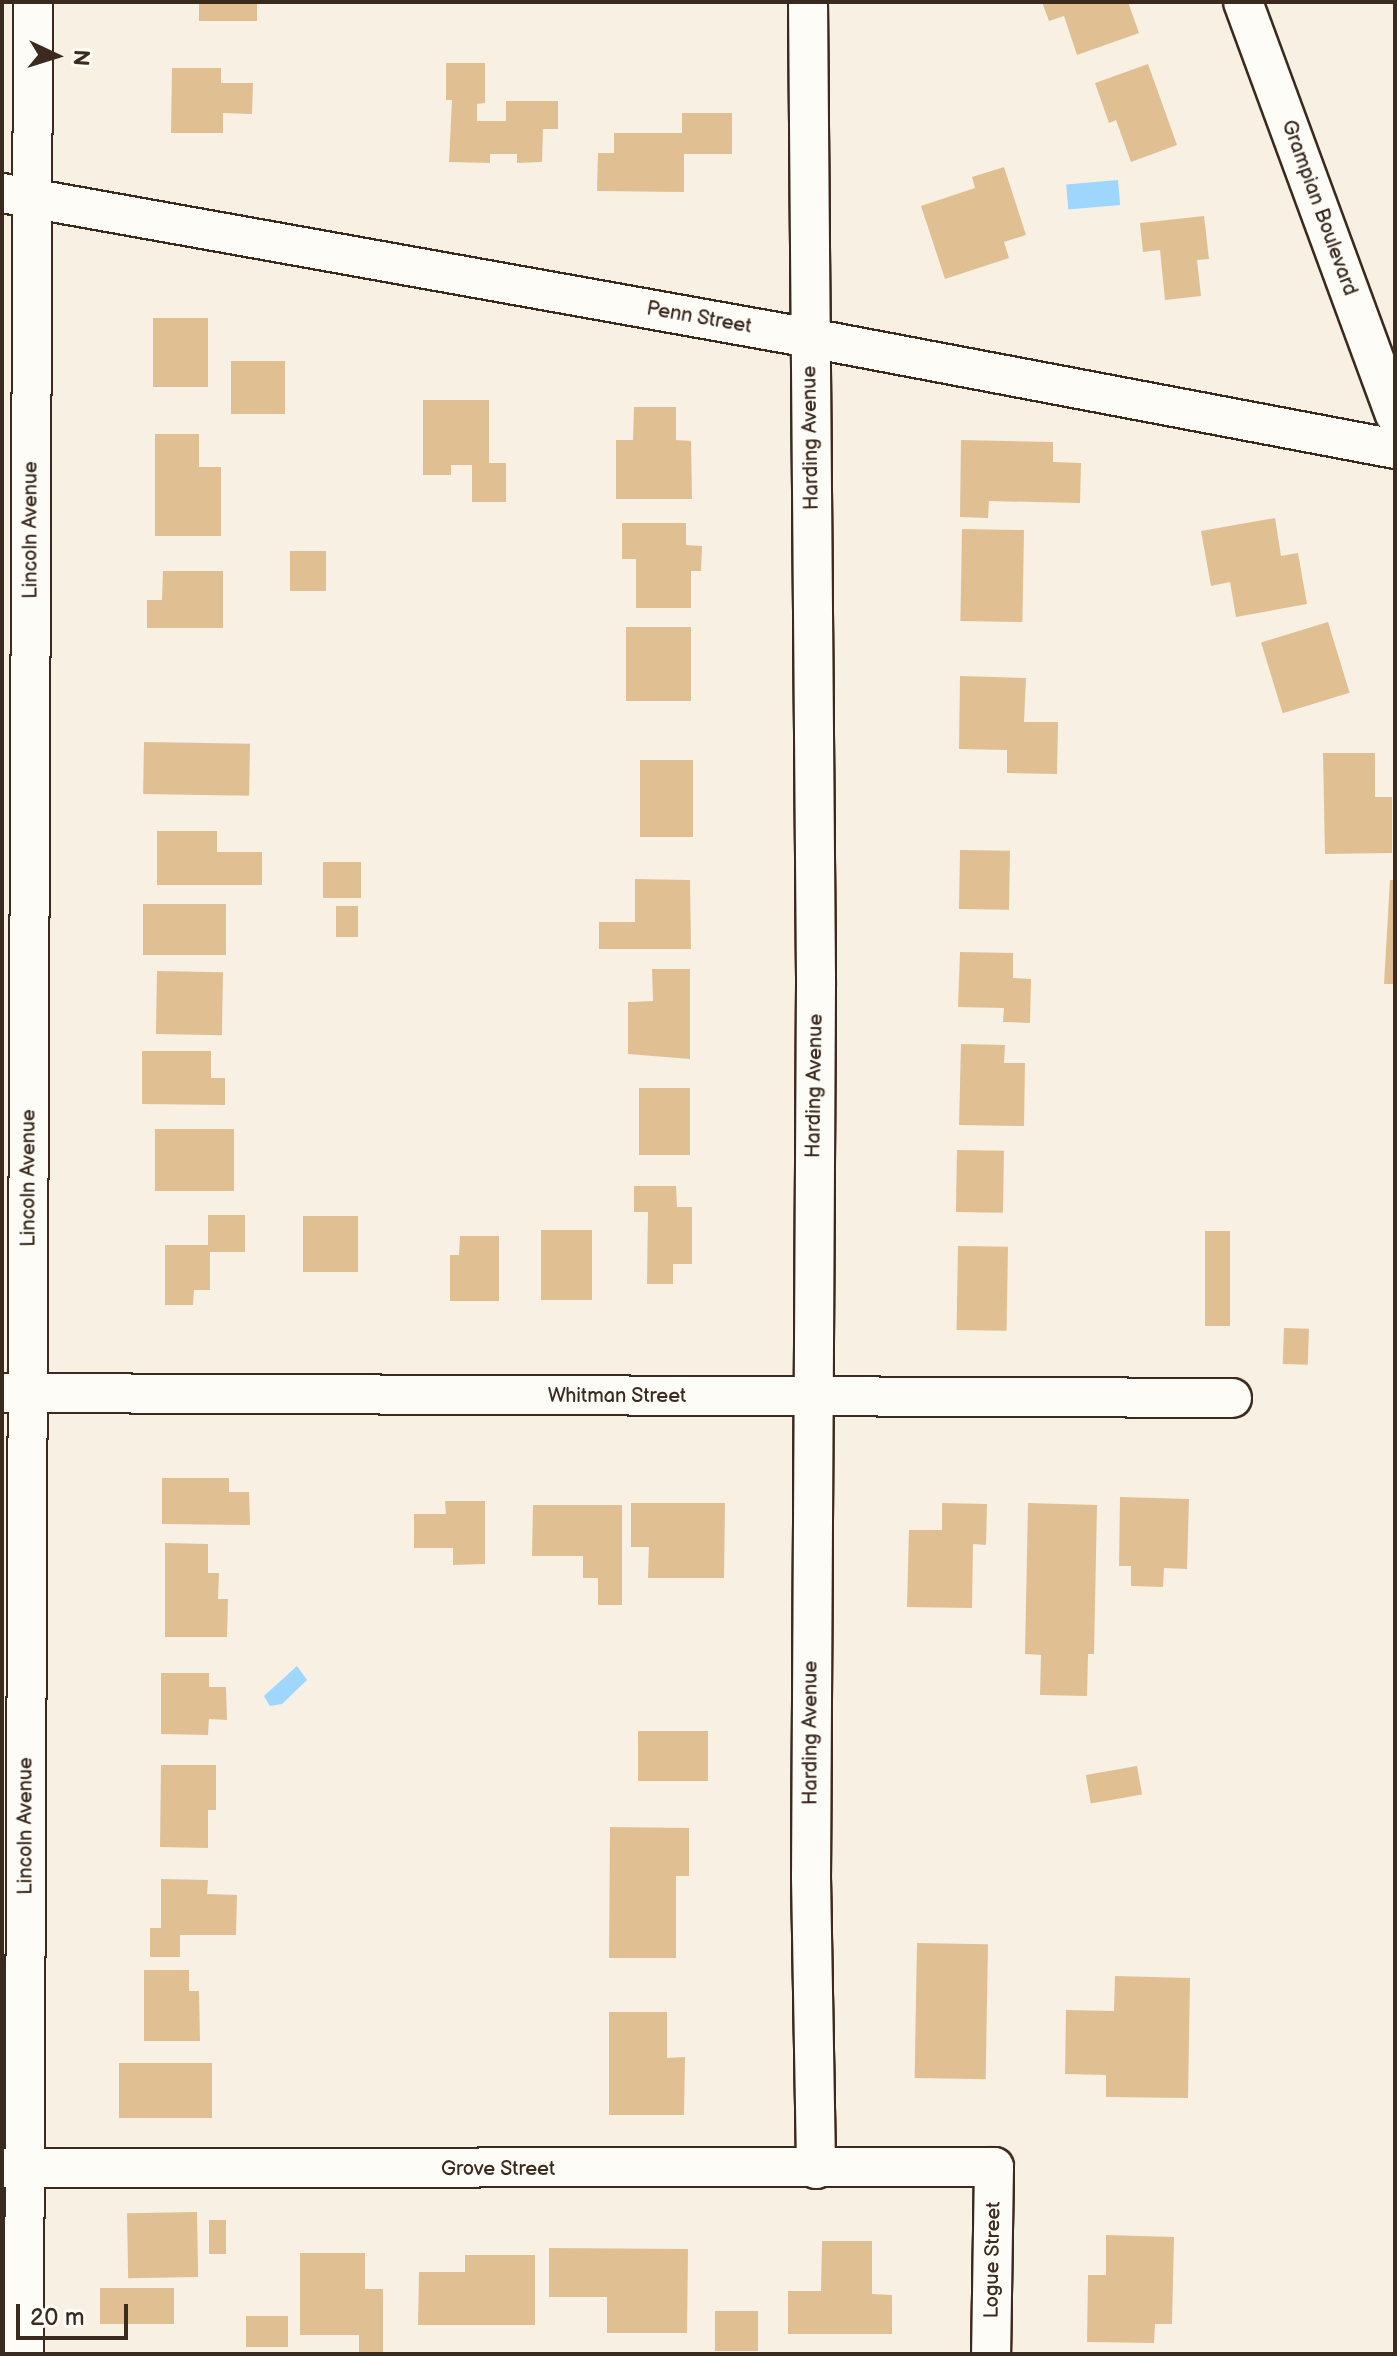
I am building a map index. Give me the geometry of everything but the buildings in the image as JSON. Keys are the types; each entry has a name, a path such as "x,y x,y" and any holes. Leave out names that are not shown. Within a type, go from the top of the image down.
{"street":[{"name":"Lincoln Avenue","path":"24,2354 13,2168 17,196 33,2"},
{"name":"Harding Avenue","path":"808,2 816,969 811,1397 816,2169"},
{"name":"Grampian Boulevard","path":"1243,2 1395,415"},
{"name":"Penn Street","path":"17,196 810,338 1395,449"},
{"name":"Whitman Street","path":"15,1393 1232,1398"},
{"name":"Grove Street","path":"13,2168 994,2167"},
{"name":"Logue Street","path":"991,2354 994,2167"}],"water":[{"path":"1118,180 1120,205 1068,209 1066,185"},
{"path":"297,1666 307,1680 282,1704 270,1706 264,1696"}]}
